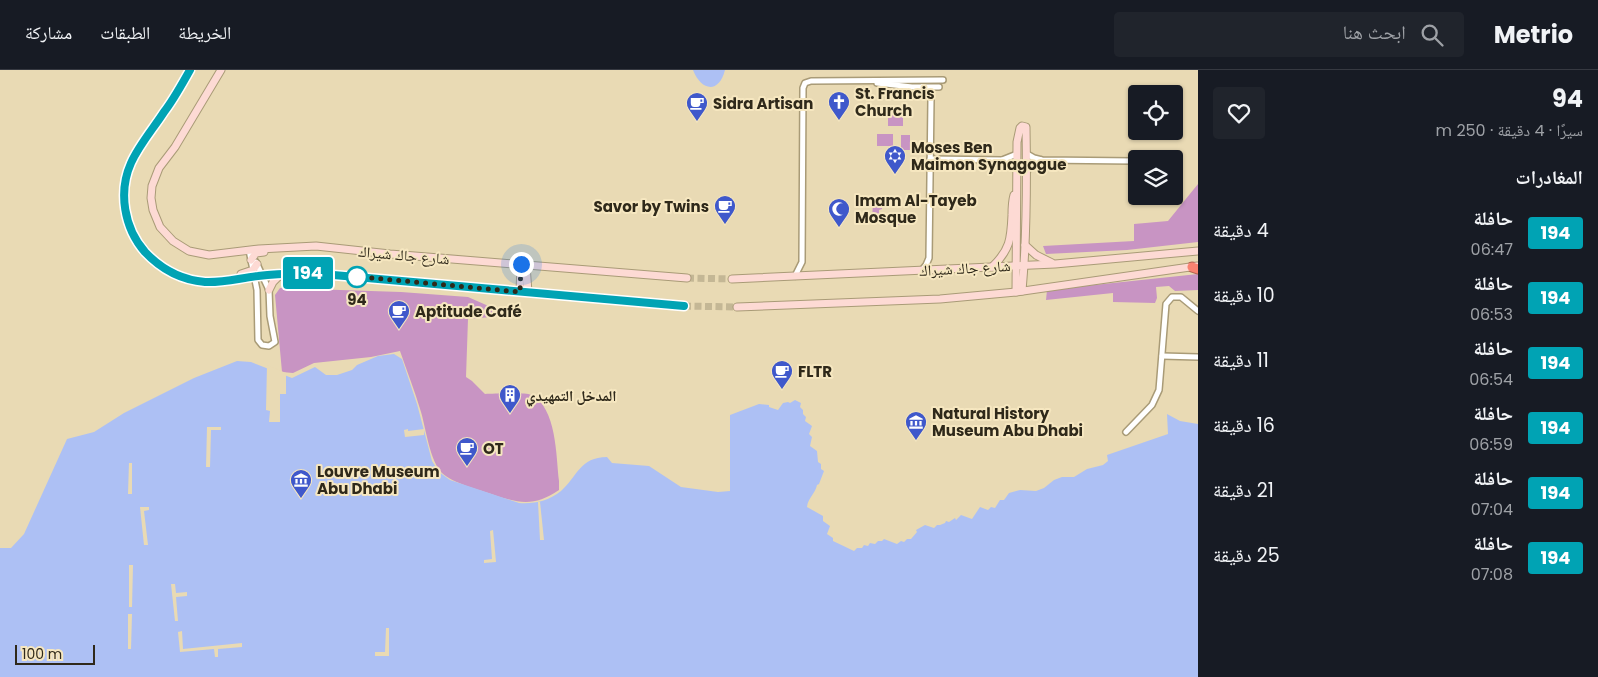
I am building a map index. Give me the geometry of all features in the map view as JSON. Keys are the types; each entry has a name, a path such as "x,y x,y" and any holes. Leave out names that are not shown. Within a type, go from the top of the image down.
{"street":[{"name":"شارع جاك شيراك","path":"190,70 135,155 126,176 124,191 128,222 138,243 152,259 176,274 197,281 211,282 254,262 296,246 327,247 687,278"},
{"path":"188,125 191,113 216,70"},
{"name":"شارع جاك شيراك","path":"221,70 188,125 159,168 154,180 151,198 157,221 172,242 189,251 254,262 282,273 322,274 684,306"},
{"path":"796,276 802,262 804,85 811,81 943,80"},
{"path":"872,81 883,84 939,87 931,99"},
{"path":"922,87 928,92 931,99 929,258 922,270"},
{"path":"1019,291 1017,142 1022,126 1026,129 1027,154 1025,245 1020,266"},
{"path":"930,159 1002,160 1017,154"},
{"path":"1027,154 1042,160 1128,161"},
{"path":"1002,160 1017,167"},
{"path":"1026,171 1042,160"},
{"path":"992,268 1009,244 1012,203 1017,191"},
{"path":"1025,245 1036,255 1054,264"},
{"name":"شارع جاك شيراك","path":"732,278 992,268 1198,251"},
{"path":"929,258 936,269"},
{"path":"254,262 269,290 270,316 275,342 271,346 266,347 258,340 258,294 254,262"},
{"path":"802,262 811,275"},
{"path":"520,292 523,265"},
{"path":"523,265 528,292"},
{"name":"شارع جاك شيراك","path":"737,307 940,299 1019,291 1196,267"},
{"path":"269,290 273,282 282,273"},
{"path":"1126,432 1149,409 1157,395 1160,385 1167,301 1172,297 1181,297 1198,310"},
{"path":"257,315 270,316"},
{"path":"1162,356 1198,357"}],"shaded area":[{"path":"888,114 903,114 903,126 888,126"},
{"path":"877,134 893,134 893,146 877,146"},
{"path":"901,135 910,135 910,150 901,150"},
{"path":"1198,184 1198,242 1127,250 1046,254 1043,246 1134,241 1134,224 1168,221 1183,205"},
{"path":"887,199 902,199 902,207 887,207"},
{"path":"873,201 882,202 882,209 879,210 879,213 882,213 882,221 872,221"},
{"path":"890,216 902,216 902,225 890,225"},
{"path":"1198,274 1198,290 1175,291 1169,286 1156,287 1157,298 1155,303 1113,302 1113,293 1046,300 1047,290"},
{"path":"280,288 401,292 468,297 493,308 503,316 468,319 466,377 485,394 528,394 540,401 546,410 554,434 559,490 543,499 520,502 466,486 442,473 431,453 421,412 400,351 371,357 314,363 293,373 282,372 275,295"}],"water":[{"path":"693,70 725,70 719,83 710,87 705,86 696,77"},
{"path":"394,354 402,359 417,404 432,461 439,472 450,480 519,503 536,502 551,497 561,491 585,464 591,460 607,457 612,463 649,466 681,487 718,492 730,491 730,415 759,404 769,405 769,407 778,410 783,403 790,403 795,400 801,403 800,407 806,417 805,421 812,426 809,434 812,437 810,446 817,451 818,462 824,471 807,507 823,516 823,521 830,526 827,534 833,538 833,541 854,551 857,548 862,548 864,545 875,544 884,539 897,544 901,541 904,542 907,539 911,539 917,532 916,530 925,525 934,528 946,521 949,522 955,518 956,520 961,515 972,519 980,507 988,510 991,507 995,508 1000,500 1004,500 1009,493 1020,490 1036,491 1044,488 1054,480 1062,477 1074,477 1087,469 1103,465 1108,461 1107,455 1168,434 1167,414 1180,421 1198,424 1198,677 0,677 0,548 11,548 24,534 67,439 94,432 124,413 194,378 237,361 251,362 292,378 315,367 326,375 337,375 352,370 357,365 378,356"}],"pier":[{"path":"267,365 286,373 286,394 280,394 280,422 269,422 270,411 266,410"},
{"path":"207,427 221,427 221,430 211,430 210,467 206,467"},
{"path":"408,429 408,431 424,429 424,435 405,437 404,430"},
{"path":"129,463 132,463 132,494 128,494"},
{"path":"538,502 540,502 544,540 540,540"},
{"path":"140,507 149,507 149,510 144,511 148,545 144,545"},
{"path":"493,530 496,562 484,563 484,560 492,559 490,531"},
{"path":"129,565 133,565 132,607 129,607"},
{"path":"171,584 175,584 176,593 187,592 187,596 176,597 178,621 175,621"},
{"path":"128,614 132,614 131,649 128,649"},
{"path":"386,628 389,628 389,656 375,656 375,652 385,652"},
{"path":"182,631 183,649 242,643 242,647 218,649 218,657 215,657 214,649 180,652 178,632"}],"tunnel":[{"path":"687,278 732,279"},
{"path":"684,306 737,307"}],"bus line":[{"name":"194","path":"190,70 131,162 126,176 124,191 128,222 138,243 152,259 176,274 197,281 211,282 282,273 322,274 684,306"}],"place":[{"name":"St. Francis Church","path":"839,121"},
{"name":"Sidra Artisan","path":"697,122"},
{"name":"Moses Ben Maimon Synagogue","path":"895,175"},
{"name":"Savor by Twins","path":"725,225"},
{"name":"Imam Al-Tayeb Mosque","path":"839,228"},
{"name":"94","path":"357,277"},
{"name":"Aptitude Café","path":"399,330"},
{"name":"FLTR","path":"782,390"},
{"name":"المدخل التمهيدي","path":"510,414"},
{"name":"Natural History Museum Abu Dhabi","path":"916,441"},
{"name":"OT","path":"467,467"},
{"name":"Louvre Museum Abu Dhabi","path":"301,499"}],"route":[{"path":"357,277 351,276 520,292 521,264"}]}
